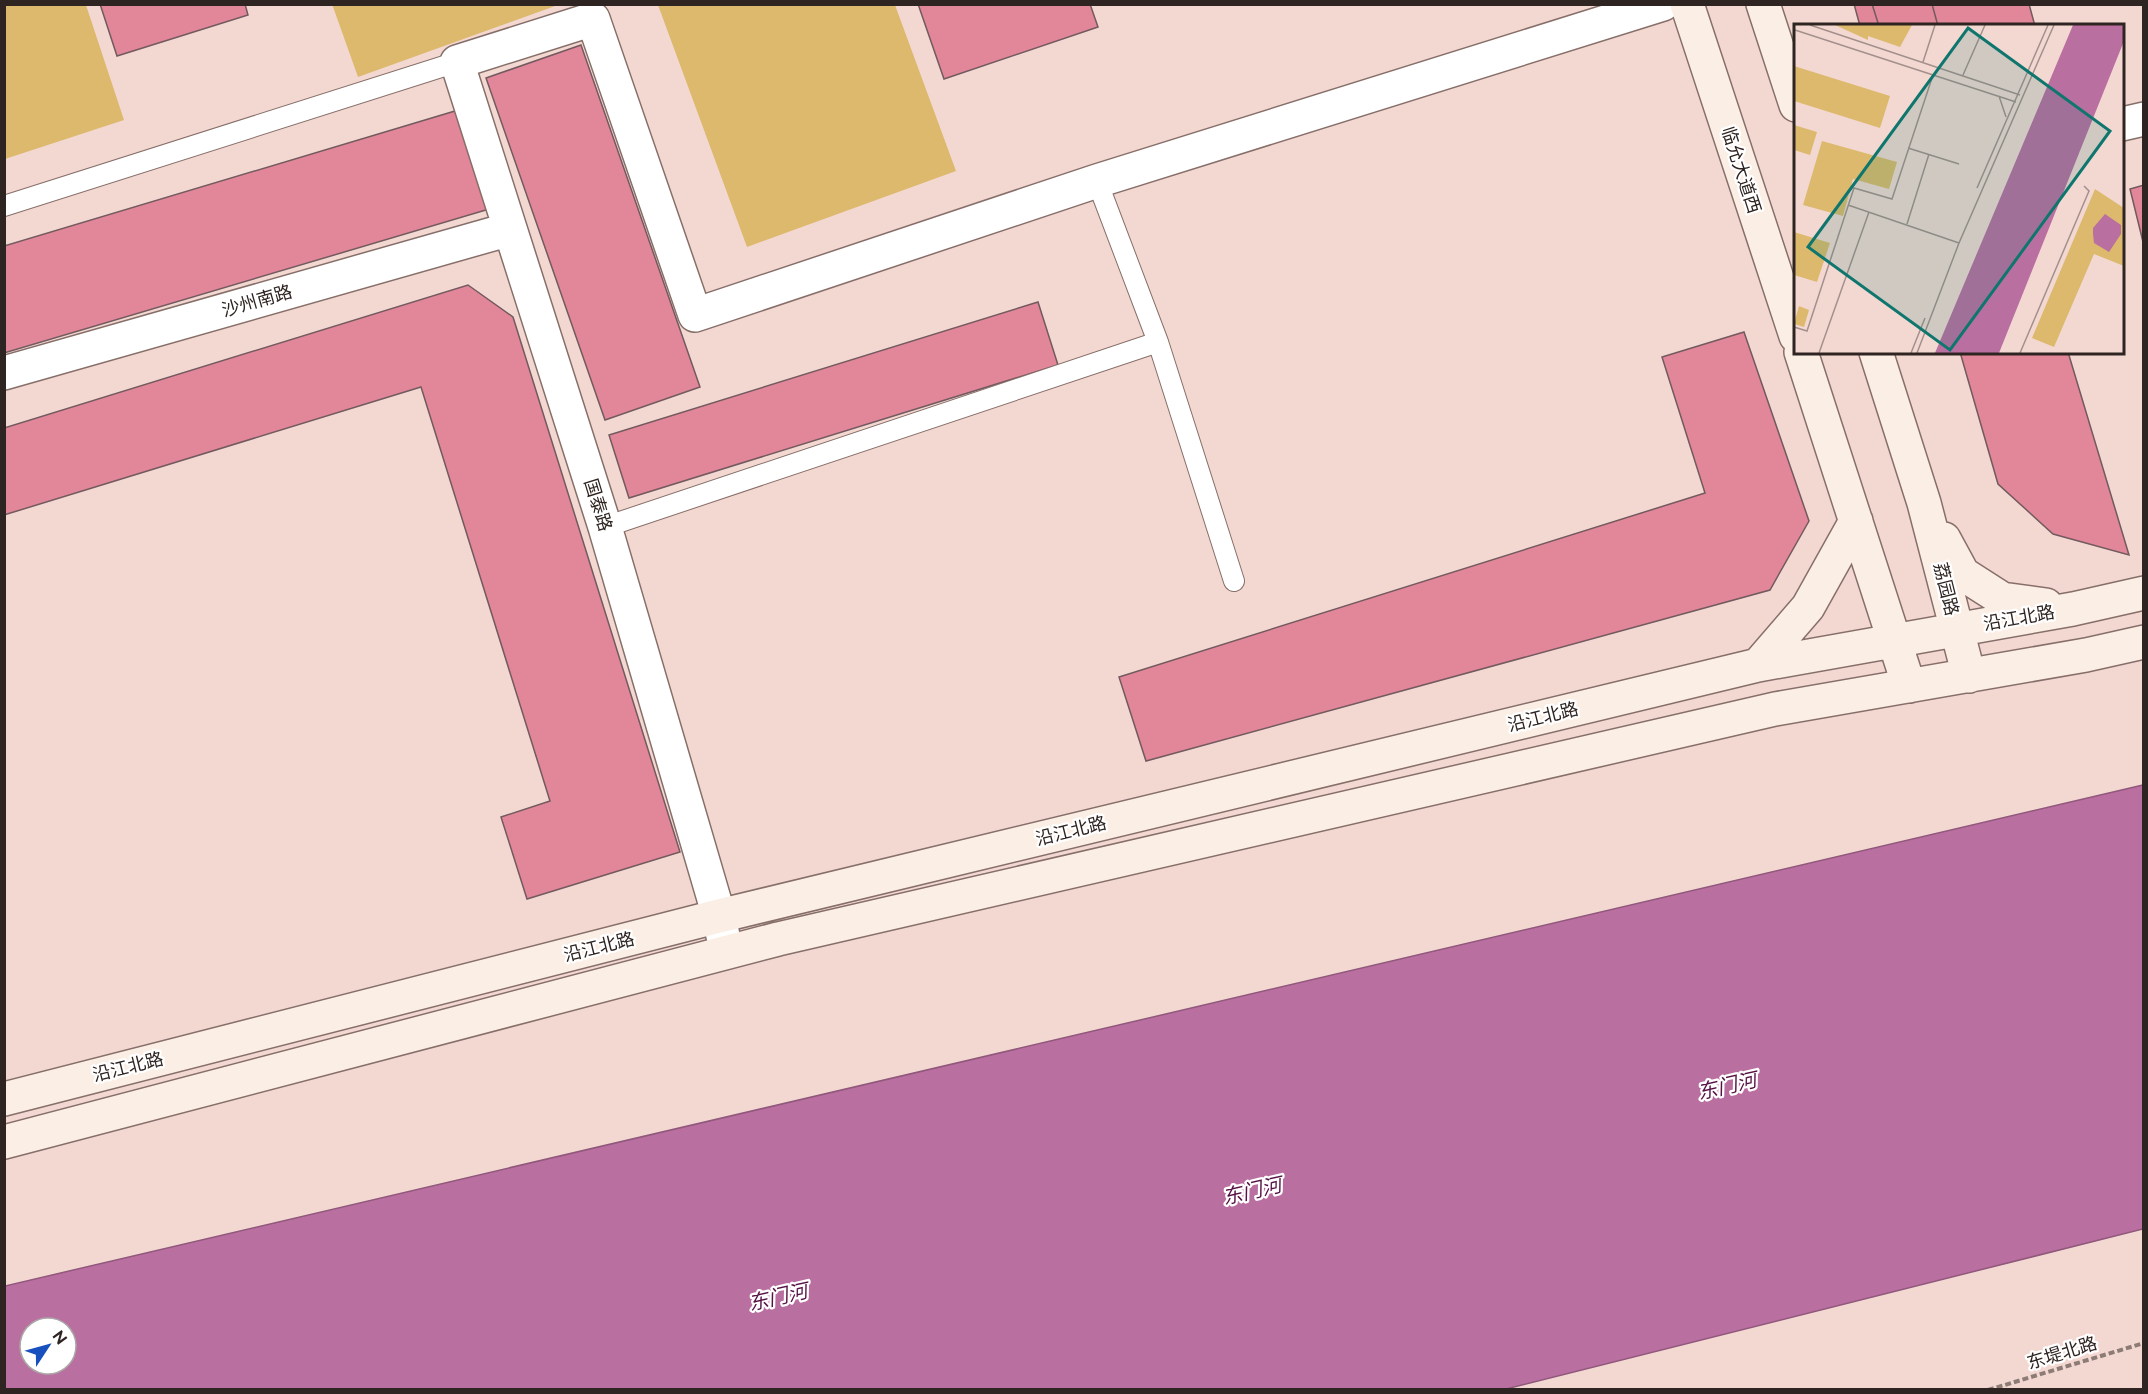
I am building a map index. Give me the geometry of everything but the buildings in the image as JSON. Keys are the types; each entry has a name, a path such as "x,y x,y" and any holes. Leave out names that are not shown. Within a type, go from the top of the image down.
{"main road":[{"name":"临允大道西","path":"1687,4 1794,330"},
{"path":"1763,4 1794,99"},
{"path":"1802,354 1909,686"},
{"path":"1877,354 1924,503 1963,574 2002,598 2073,609"},
{"name":"荔园路","path":"1924,503 1969,676"},
{"path":"1758,665 1808,607 1856,521"},
{"name":"沿江北路","path":"4,1099 719,916 1758,665 2073,609 2144,593"},
{"name":"沿江北路","path":"4,1142 726,951 1775,709 2086,655 2144,642"}],"street":[{"path":"457,62 593,19 694,315 1097,181 1663,4"},
{"name":"国泰路","path":"457,62 605,527 719,916 726,951"},
{"path":"2124,124 2144,119"},
{"name":"沙州南路","path":"4,373 510,229"}],"lane":[{"path":"4,206 457,62"},
{"path":"1097,181 1158,342 1234,582"},
{"path":"605,527 1158,342"}],"path":[{"name":"东堤北路","path":"1988,1389 2144,1343"}],"shaded area":[{"path":"332,4 558,4 558,5 358,77"},
{"path":"4,5 86,5 124,120 5,159"},
{"path":"658,5 895,5 956,171 747,247"}],"water":[{"name":"东门河","path":"2143,785 2143,1229 1506,1389 5,1389 5,1286"}]}
